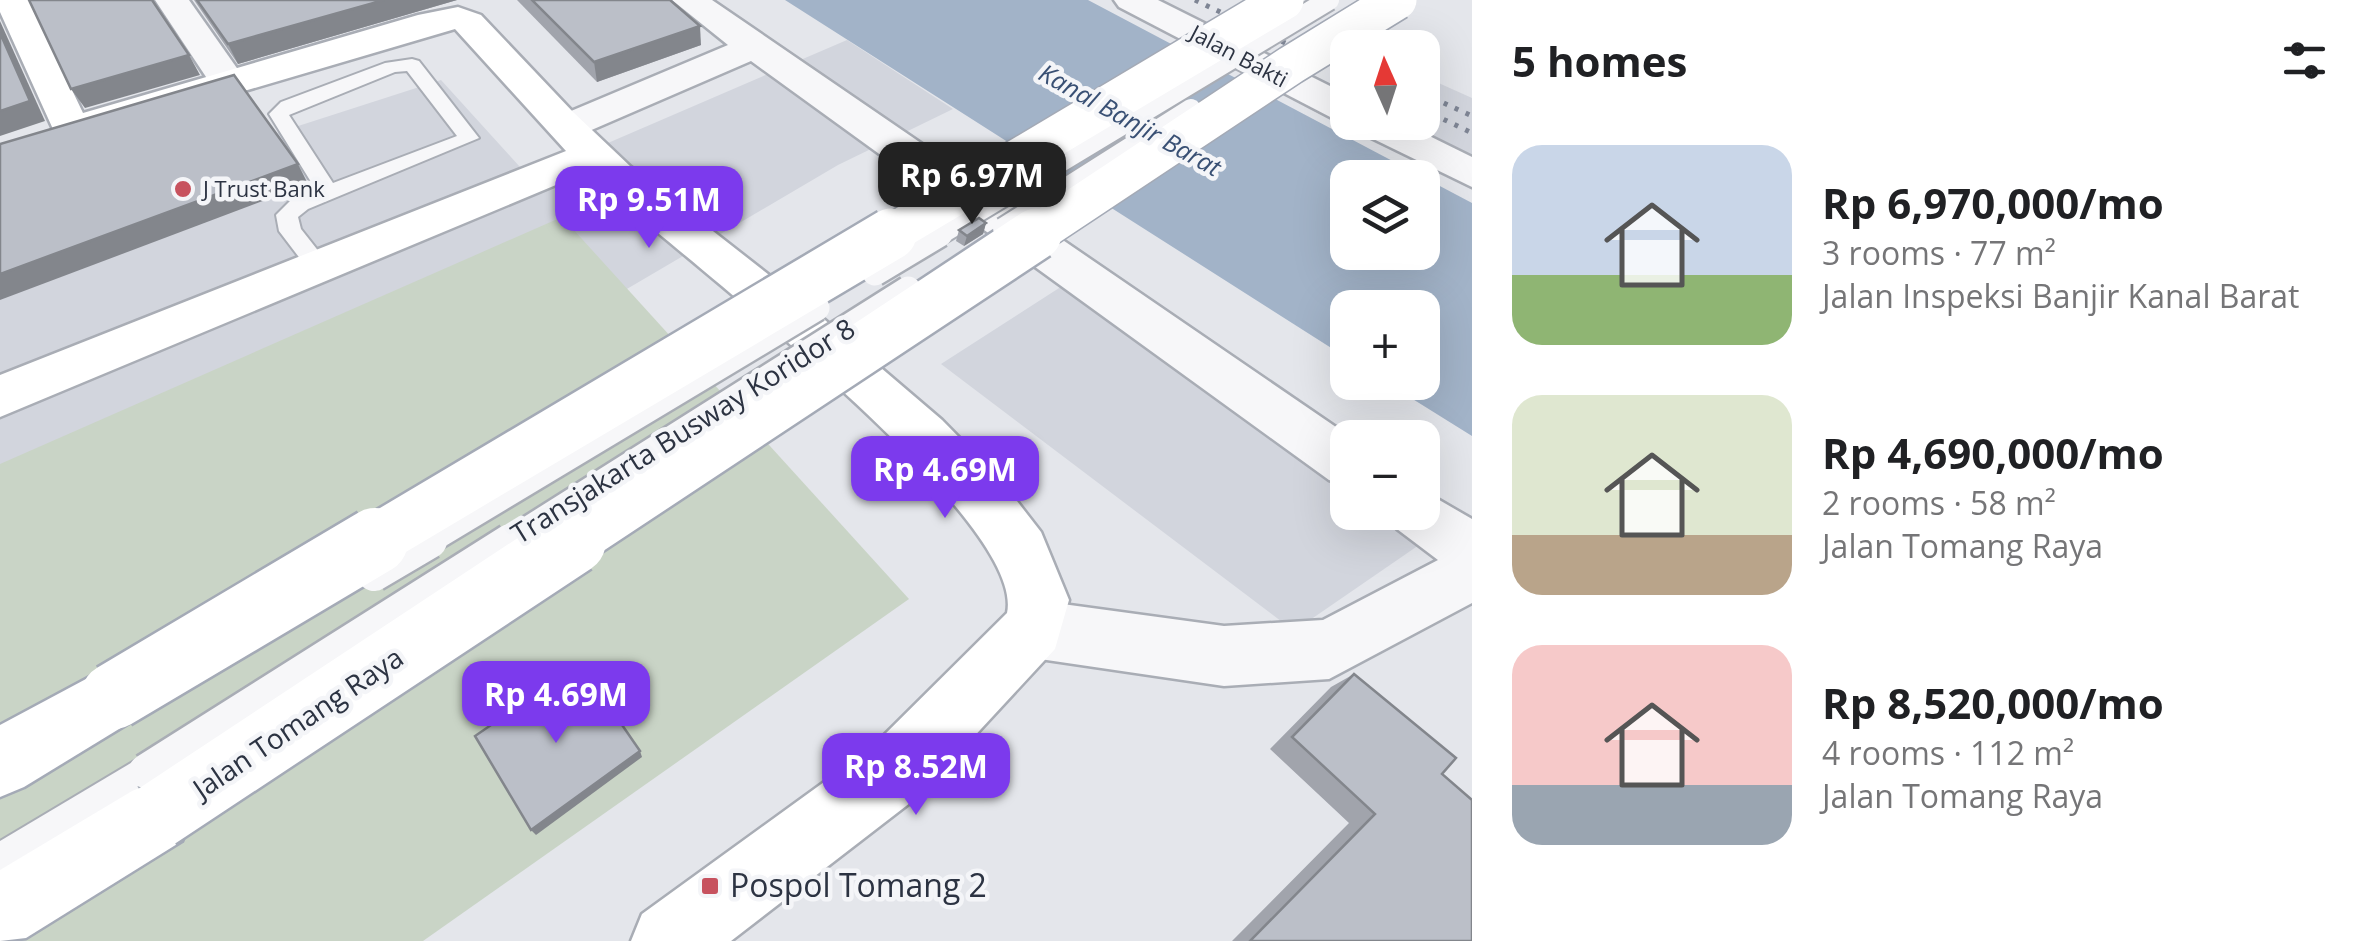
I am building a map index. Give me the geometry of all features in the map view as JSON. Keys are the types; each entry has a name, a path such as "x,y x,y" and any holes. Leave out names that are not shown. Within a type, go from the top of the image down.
{"main road":[{"path":"0,762 119,710 1284,0"},
{"name":"Jalan Tomang Raya","path":"0,912 152,794 1397,0"},
{"path":"9,4 53,135 418,26 458,18 469,22 593,154 899,411 1001,517 1024,556 1040,602 1033,629 895,772 669,941"},
{"path":"0,396 593,154"}],"street":[{"path":"689,0 1330,451"},
{"name":"Jalan Bakti","path":"1131,0 1330,103"},
{"path":"177,1 228,81"},
{"path":"593,154 771,56"},
{"path":"1405,140 1472,174"},
{"path":"1440,528 1472,551"},
{"path":"1033,629 1224,656 1329,649 1472,572"}],"lane":[{"name":"Transjakarta Busway Koridor 8","path":"345,592 1329,0"},
{"name":"Transjakarta Busway Koridor 8","path":"0,862 152,794 1366,0"},
{"path":"319,267 290,231 287,215 300,204 329,194 469,138 412,65 392,67 288,106 278,114 329,194"},
{"path":"0,798 119,710"}],"shaded area":[{"path":"847,40 953,109 838,165 523,350 0,614 0,222 441,80 529,177"},
{"path":"1440,84 1472,98 1472,165 1420,140 1440,140"},
{"path":"1070,281 1330,461 1330,530 1429,530 1435,534 1294,631 941,364"}],"green space":[{"path":"562,217 909,599 423,941 0,941 0,464"}],"water":[{"name":"Kanal Banjir Barat","path":"785,0 1088,0 1330,128 1330,140 1353,140 1391,160 1330,160 1330,270 1440,270 1440,186 1472,203 1472,436 1414,400 1440,400 1440,290 1330,290 1330,347"}],"building":[{"path":"29,0 152,0 189,55 71,89"},
{"path":"197,0 384,0 228,44"},
{"path":"532,0 670,0 700,26 594,62"},
{"path":"0,33 30,101 0,111"},
{"path":"234,75 298,164 0,274 0,144"},
{"path":"979,218 986,223 967,236 959,230"},
{"path":"580,664 640,751 531,830 475,736"},
{"path":"1354,674 1456,758 1442,774 1472,800 1472,941 1250,941 1375,814 1292,737"}],"railway":[{"path":"1195,0 1330,64"},
{"path":"1440,101 1472,116"},
{"path":"1440,118 1472,133"}],"place":[{"name":"J Trust Bank","path":"183,189"},
{"name":"Pospol Tomang 2","path":"710,886"}]}
